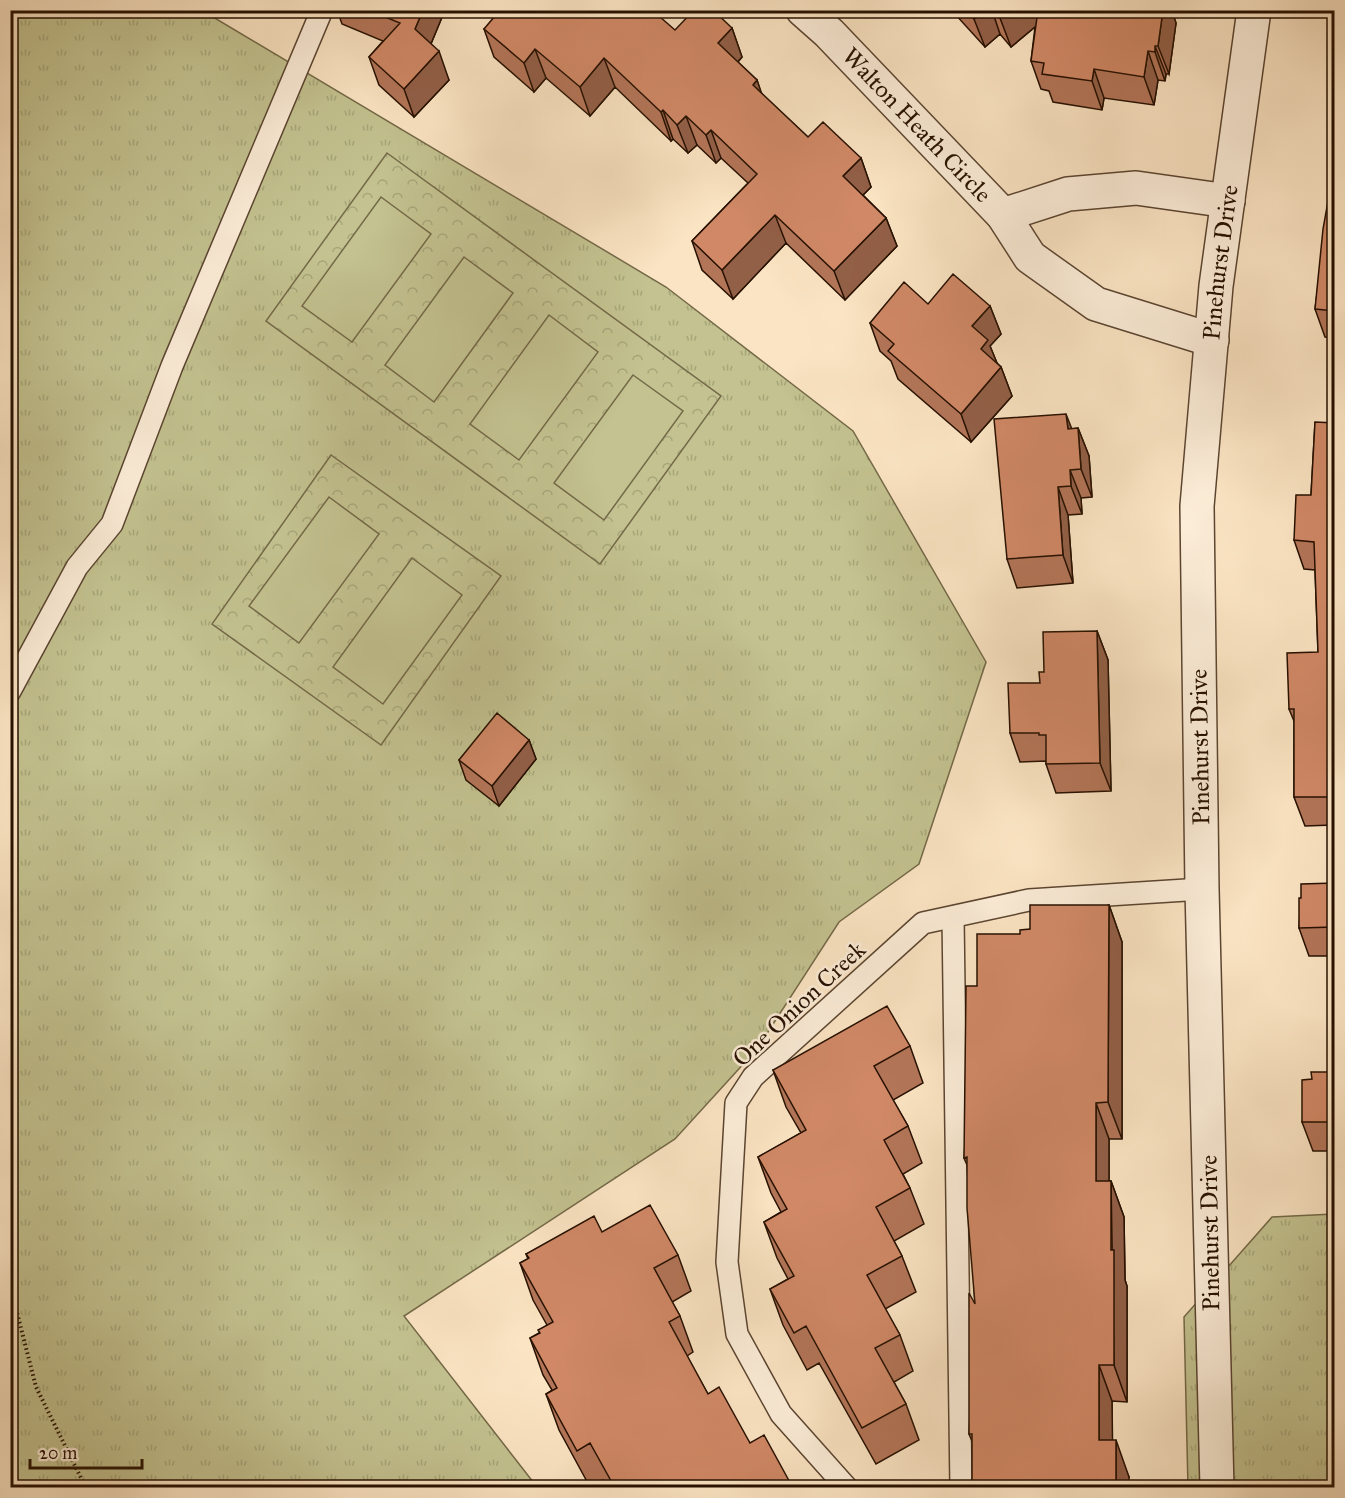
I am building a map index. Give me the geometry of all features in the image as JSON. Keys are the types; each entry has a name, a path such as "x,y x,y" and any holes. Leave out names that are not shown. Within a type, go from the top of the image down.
{"street":[{"name":"Walton Heath Circle","path":"803,10 829,33 1003,215 1030,257 1096,304 1212,340"},
{"name":"Pinehurst Drive","path":"1216,1488 1202,888 1197,506 1216,286 1254,10"},
{"name":"Walton Heath Circle","path":"1003,215 1068,194 1136,188 1228,201"}],"lane":[{"path":"10,691 78,567 112,524 172,366 322,10"},
{"name":"One Onion Creek","path":"847,1488 781,1414 737,1334 727,1262 736,1103 753,1077 923,923 1029,900 1202,888"},
{"path":"953,917 961,1488"}],"path":[{"path":"10,1269 13,1297 36,1387 86,1488"}],"green space":[{"path":"11,11 203,11 666,287 853,431 986,662 919,864 839,922 757,1049 675,1139 404,1316 537,1487 11,1487"},
{"path":"387,153 721,396 600,564 266,321"},
{"path":"381,197 431,234 352,342 302,306"},
{"path":"464,257 513,293 434,402 385,365"},
{"path":"549,315 598,352 519,460 470,424"},
{"path":"633,375 683,411 604,520 554,483"},
{"path":"331,455 501,576 381,745 212,624"},
{"path":"329,497 379,534 299,643 249,606"},
{"path":"412,558 462,595 383,704 333,667"},
{"path":"1334,1214 1334,1487 1188,1487 1184,1317 1272,1217"}],"building":[{"path":"368,10 423,10 415,29 439,51 404,89 369,57 400,23"},
{"path":"500,10 652,10 675,30 694,10 713,10 732,28 718,43 757,80 753,85 808,137 823,122 861,158 843,176 886,218 834,271 775,215 722,270 692,241 757,174 711,130 706,135 686,116 677,125 604,58 580,87 535,49 524,63 484,29"},
{"path":"967,10 984,10 974,19"},
{"path":"994,10 1010,10 1000,18"},
{"path":"1038,10 1163,10 1158,46 1155,46 1155,52 1148,51 1144,77 1094,69 1092,81 1042,74 1044,63 1031,61"},
{"path":"1335,144 1335,311 1315,309"},
{"path":"953,274 990,306 972,326 988,340 981,349 1001,367 961,414 888,351 894,344 870,323 904,282 928,304"},
{"path":"1066,414 1068,429 1078,428 1081,469 1070,470 1071,486 1058,487 1063,555 1007,559 994,419"},
{"path":"1315,422 1335,423 1335,873 1332,797 1294,797 1294,709 1289,709 1287,653 1318,652 1314,542 1294,540 1296,495 1311,495"},
{"path":"1097,631 1100,763 1046,764 1046,735 1010,733 1008,683 1040,683 1039,672 1044,672 1043,632"},
{"path":"497,713 529,740 492,786 459,760"},
{"path":"1335,883 1335,927 1299,928 1301,884"},
{"path":"1030,905 1109,905 1108,1102 1096,1103 1096,1181 1111,1181 1111,1250 1114,1250 1114,1365 1099,1365 1099,1440 1116,1440 1116,1488 972,1488 972,1434 969,1434 969,1293 975,1304 967,1208 967,1157 964,1158 966,986 977,986 977,934 1020,934 1020,930 1030,929"},
{"path":"887,1006 910,1046 874,1066 908,1126 884,1140 910,1188 876,1207 902,1256 867,1275 900,1335 875,1348 906,1404 862,1428 806,1326 794,1333 770,1289 794,1276 764,1222 787,1209 758,1157 806,1130 773,1070"},
{"path":"1311,1072 1335,1072 1335,1122 1302,1122 1302,1080 1312,1079"},
{"path":"650,1205 678,1255 654,1268 680,1316 669,1322 708,1394 719,1387 750,1443 764,1435 793,1488 615,1488 590,1443 577,1451 546,1394 557,1388 530,1338 540,1333 538,1330 553,1322 520,1263 529,1258 526,1254 594,1216 602,1232"}]}
